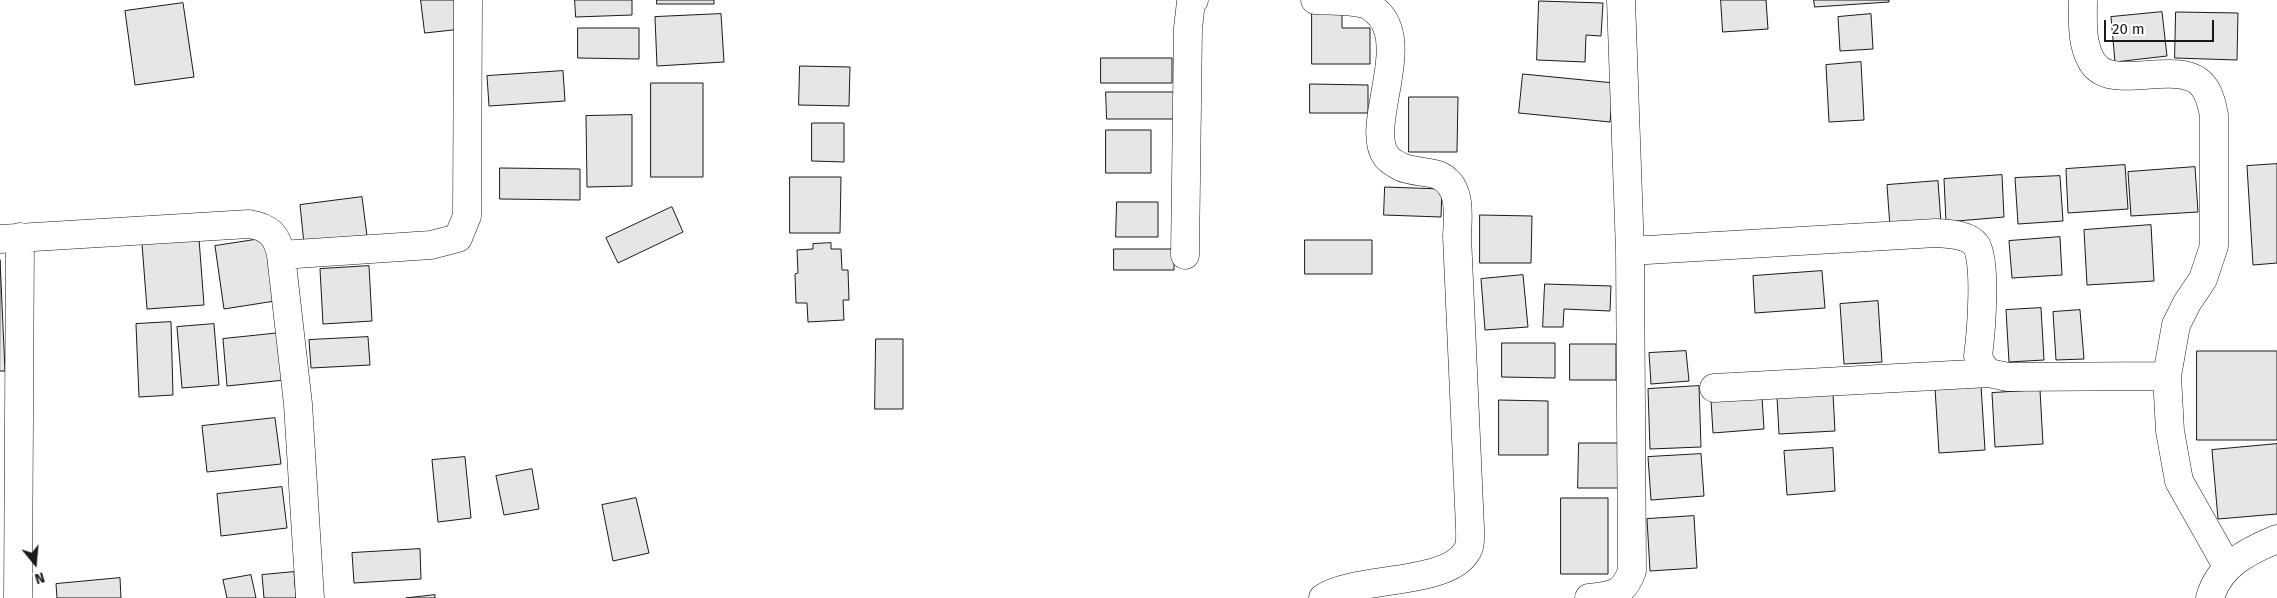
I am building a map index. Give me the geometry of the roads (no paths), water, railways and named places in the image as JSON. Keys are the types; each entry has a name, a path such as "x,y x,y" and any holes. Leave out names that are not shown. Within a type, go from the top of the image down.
{"street":[{"path":"281,256 431,246 458,238 467,216 468,0"},
{"path":"1186,256 1188,28 1191,2 1194,0"},
{"path":"1315,0 1366,4 1384,20 1389,34 1391,56 1381,131 1381,145 1386,156 1405,169 1438,175 1450,183 1456,194 1470,528 1468,550 1454,565 1432,572 1353,588 1323,598"},
{"path":"1589,598 1612,595 1626,586 1632,571 1630,251 1621,0"},
{"path":"2083,0 2086,47 2091,62 2100,71 2114,75 2172,74 2190,77 2203,85 2211,99 2214,115 2214,246 2202,279 2176,325 2167,376 2170,430 2178,481 2227,566"},
{"path":"18,598 10,238 248,224 268,229 276,237 281,256 299,421 310,598"},
{"path":"1630,251 1936,233 1960,236 1975,243 1980,255 1982,286 1978,356 1981,364 1989,373"},
{"path":"1714,388 1989,373 2008,377 2036,378 2167,376"},
{"path":"2210,598 2227,566 2258,546 2277,539"}]}
